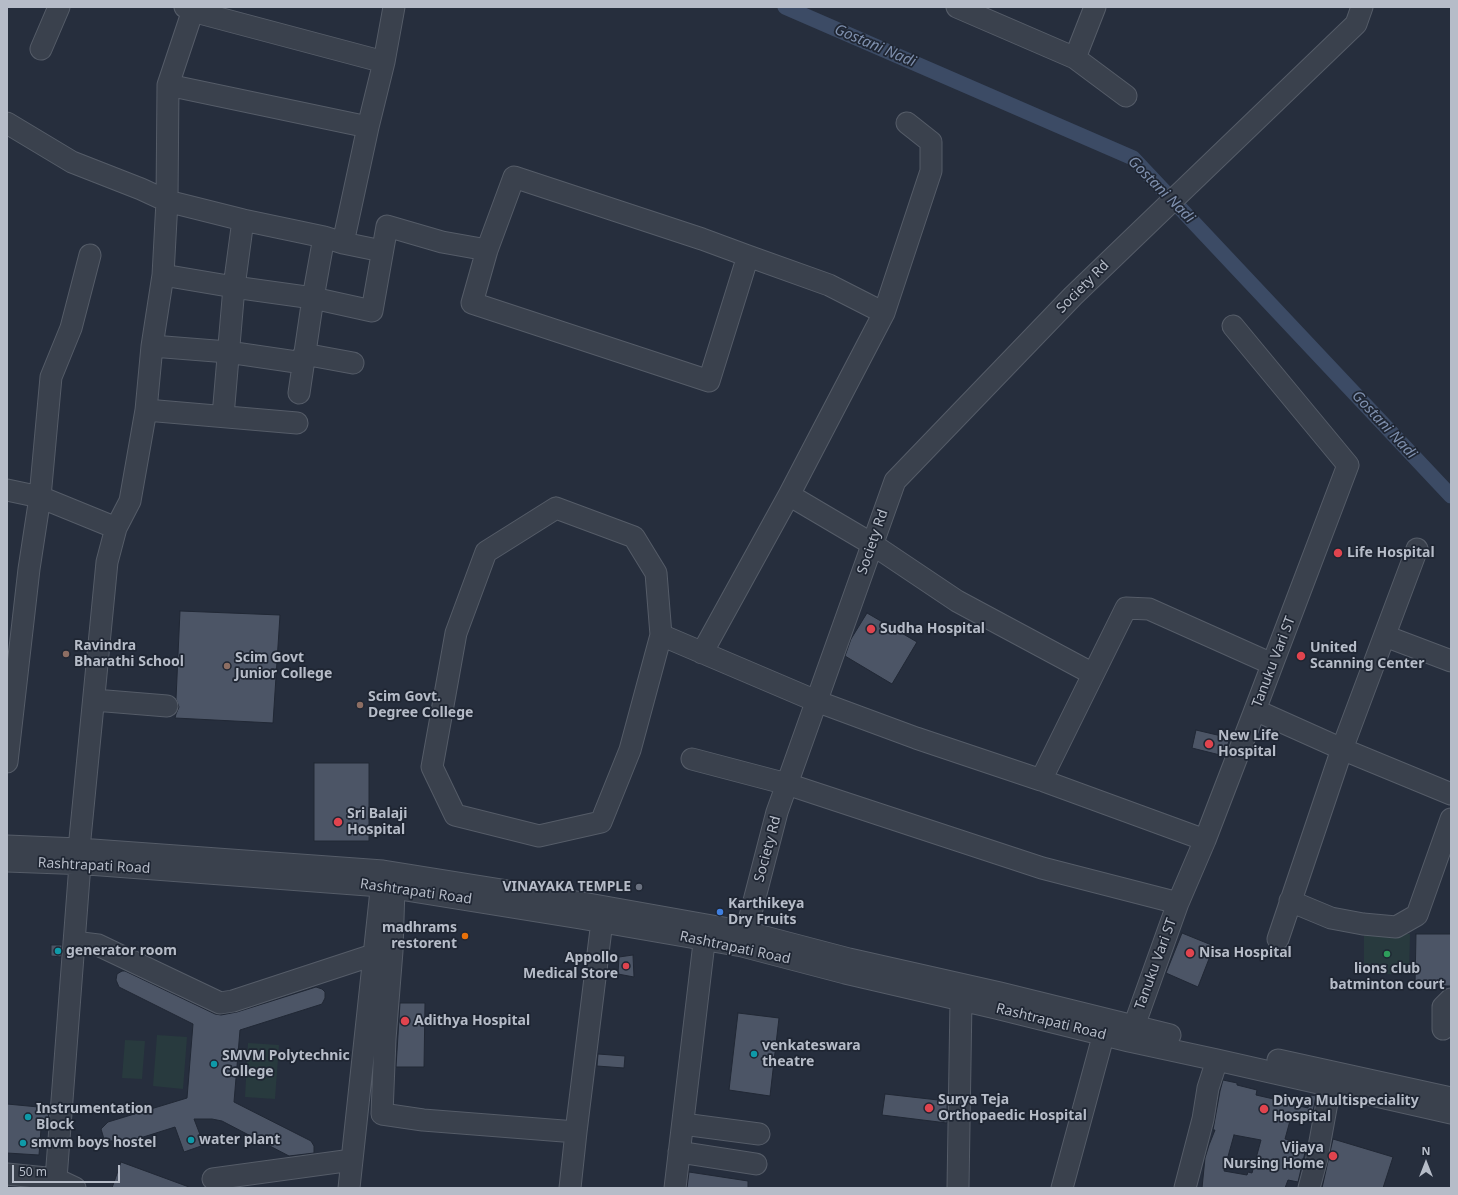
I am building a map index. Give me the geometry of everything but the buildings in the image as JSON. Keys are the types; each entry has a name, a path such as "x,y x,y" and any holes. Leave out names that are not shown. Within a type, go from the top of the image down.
{"street":[{"path":"41,50 59,7"},
{"path":"299,393 313,298 334,240 368,126 384,62 394,7"},
{"path":"957,7 1076,58 1126,96"},
{"path":"1076,58 1095,7"},
{"name":"Society Rd","path":"746,932 777,812 895,480 1073,296 1356,24 1362,7"},
{"path":"56,1179 80,857 107,562 116,528 130,501 146,410 152,346 163,275 167,201 168,85 190,8 384,62"},
{"path":"168,85 368,126"},
{"path":"7,123 72,162 141,189 167,201 243,220 382,251"},
{"path":"702,653 789,495 884,313 931,171 931,142 907,123"},
{"path":"748,256 709,381 472,303 487,250 514,177 702,239 829,285 884,313"},
{"path":"223,416 234,287 243,220"},
{"path":"163,275 313,298 372,311 387,226 442,242 487,250"},
{"path":"7,762 29,569 40,497 51,376 71,328 90,255"},
{"name":"Tanuku Vari ST","path":"1131,1034 1178,903 1205,840 1348,465 1233,326"},
{"path":"152,346 353,363"},
{"path":"146,410 297,423"},
{"path":"7,490 40,497 116,528"},
{"path":"789,495 872,544 957,601 1093,674"},
{"path":"556,508 634,537 656,573 661,635 630,750 601,822 539,836 455,815 432,767 456,632 486,552 556,508"},
{"path":"1278,939 1342,749 1417,549"},
{"path":"1041,780 1126,608 1150,609 1272,664"},
{"path":"661,635 816,701 916,738 1041,780 1205,840"},
{"path":"1385,636 1451,661"},
{"path":"94,700 167,706"},
{"path":"1255,710 1342,749 1451,794"},
{"path":"692,759 787,784 1042,868 1178,903"},
{"path":"1290,901 1331,918 1363,924 1396,927 1417,916 1451,819"},
{"name":"Rashtrapati Road","path":"7,846 80,857 386,881 583,903 705,932 742,946 845,973 961,1000 1106,1028 1217,1060 1451,1098"},
{"name":"Rashtrapati Road","path":"7,861 80,857"},
{"path":"349,1188 373,955 386,881"},
{"path":"386,881 392,952 385,1039 382,1114 423,1120 576,1132"},
{"name":"Rashtrapati Road","path":"386,881 602,921 705,932 746,932 849,959 1000,993 1106,1028"},
{"path":"570,1188 602,921"},
{"path":"675,1188 705,932"},
{"path":"74,942 98,945 220,1003 233,1001 373,955"},
{"path":"1443,1029 1443,1007 1451,999"},
{"path":"958,1188 961,1000"},
{"path":"1062,1188 1106,1028"},
{"name":"Rashtrapati Road","path":"1131,1034 1210,1045 1451,1113"},
{"path":"1185,1188 1203,1119 1208,1088 1217,1060"},
{"path":"1309,1188 1334,1079"},
{"path":"683,1124 759,1134"},
{"path":"679,1152 756,1164"},
{"path":"213,1179 352,1160"},
{"path":"7,1174 56,1179 75,1188"}],"shaded area":[{"name":"lions club batminton court","path":"1364,933 1410,934 1409,974 1364,974"},
{"path":"157,1035 187,1037 183,1089 153,1086"},
{"path":"125,1040 145,1041 142,1079 122,1078"},
{"path":"248,1043 279,1045 275,1099 245,1097"}],"waterway":[{"name":"Gostani Nadi","path":"785,7 1133,158 1451,496"}],"place":[{"name":"Life Hospital","path":"1338,553"},
{"name":"Sudha Hospital","path":"871,629"},
{"name":"Ravindra Bharathi School","path":"66,654"},
{"name":"United Scanning Center","path":"1301,656"},
{"name":"Scim Govt Junior College","path":"227,666"},
{"name":"Scim Govt. Degree College","path":"360,705"},
{"name":"New Life Hospital","path":"1209,744"},
{"name":"Sri Balaji Hospital","path":"338,822"},
{"name":"VINAYAKA TEMPLE","path":"639,887"},
{"name":"Karthikeya Dry Fruits","path":"720,912"},
{"name":"madhrams restorent","path":"465,936"},
{"name":"generator room","path":"58,951"},
{"name":"Nisa Hospital","path":"1190,953"},
{"name":"lions club batminton court","path":"1387,954"},
{"name":"Appollo Medical Store","path":"626,966"},
{"name":"Adithya Hospital","path":"405,1021"},
{"name":"venkateswara theatre","path":"754,1054"},
{"name":"SMVM Polytechnic College","path":"214,1064"},
{"name":"Surya Teja Orthopaedic Hospital","path":"929,1108"},
{"name":"Divya Multispeciality Hospital","path":"1264,1109"},
{"name":"Instrumentation Block","path":"28,1117"},
{"name":"water plant","path":"191,1140"},
{"name":"smvm boys hostel","path":"23,1143"},
{"name":"Vijaya Nursing Home","path":"1333,1156"}]}
